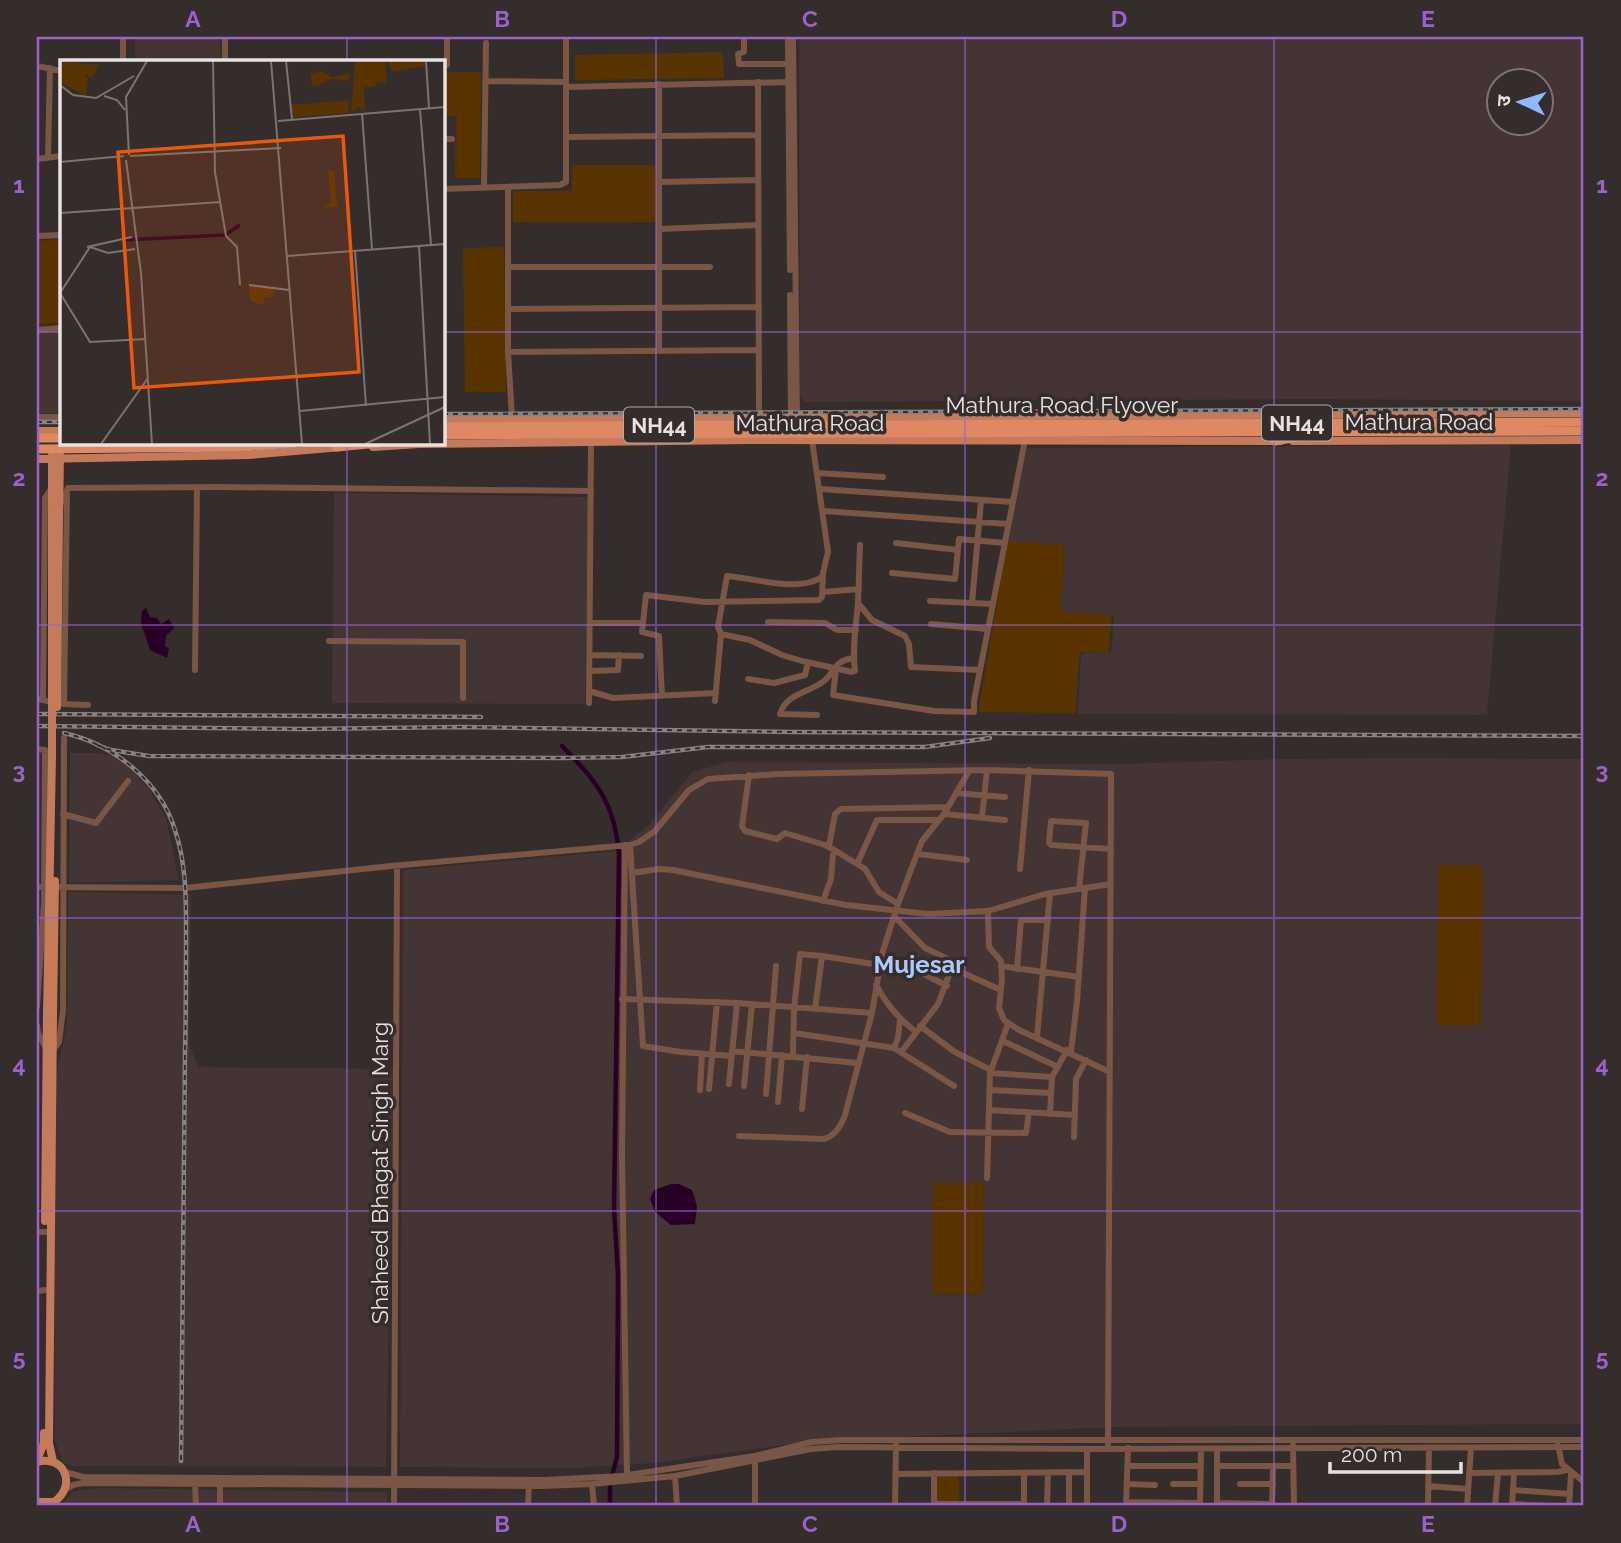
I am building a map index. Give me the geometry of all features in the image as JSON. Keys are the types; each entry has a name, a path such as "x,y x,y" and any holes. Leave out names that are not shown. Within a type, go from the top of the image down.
{"highway":[{"path":"485,419 545,425"},
{"name":"Mathura Road Flyover","path":"444,435 1584,422"},
{"name":"NH44","path":"444,427 545,425"},
{"name":"Mathura Road Flyover","path":"545,425 1325,432"},
{"name":"Mathura Road","path":"1325,432 1584,431"},
{"path":"1275,441 1325,432"},
{"path":"37,438 60,438"},
{"path":"37,449 244,447 282,444"},
{"path":"336,447 368,444"}],"main road":[{"name":"Mathura Road","path":"444,419 1584,413"},
{"path":"37,431 58,431 52,487"},
{"name":"Mathura Road","path":"444,444 794,440 1584,440"},
{"path":"76,444 83,459"},
{"name":"Mathura Road","path":"38,459 249,455 336,447 419,444"},
{"path":"38,459 48,470 56,511"},
{"path":"53,1461 37,1461 44,1443 41,1290 50,1065 56,511 60,473 56,459"},
{"path":"60,473 73,459"},
{"path":"37,1505 53,1504 65,1490 67,1481 65,1472 53,1461 49,1443 41,1113 50,1065"}],"street":[{"path":"123,37 123,60"},
{"path":"225,37 225,60"},
{"path":"444,67 447,65 447,37"},
{"path":"444,189 564,184 567,178 566,37"},
{"path":"744,37 744,51 738,54 739,64 788,64"},
{"path":"788,37 791,82"},
{"path":"793,37 791,82 794,440"},
{"path":"484,188 486,43"},
{"path":"37,65 60,71"},
{"path":"48,158 50,68"},
{"path":"485,81 566,84 791,82"},
{"path":"758,82 759,417"},
{"path":"659,84 659,351"},
{"path":"567,137 758,135"},
{"path":"444,139 452,139"},
{"path":"37,159 60,156"},
{"path":"659,182 758,180"},
{"path":"508,188 508,352 512,417"},
{"path":"659,229 758,225"},
{"path":"37,236 60,235"},
{"path":"509,267 710,267"},
{"path":"509,309 759,307"},
{"path":"37,330 60,328"},
{"path":"508,352 758,350"},
{"path":"37,417 60,416"},
{"path":"662,696 659,636 642,633 646,594 705,602 819,600 823,592 822,576 828,552 812,440"},
{"path":"834,669 832,695 934,711 974,712 1025,440"},
{"path":"589,703 592,442"},
{"path":"817,473 883,477"},
{"path":"52,487 45,498 40,699 88,705"},
{"path":"67,489 197,487 591,491"},
{"path":"195,670 197,487"},
{"path":"56,511 67,489"},
{"path":"64,704 67,489"},
{"path":"820,489 920,494 981,502 1013,502"},
{"path":"972,603 981,502"},
{"path":"823,511 1008,524"},
{"path":"892,573 955,579 959,539 1005,543"},
{"path":"896,543 958,550"},
{"path":"721,634 750,640 782,655 808,663 854,672 860,545"},
{"path":"715,701 721,634 718,627 727,576 780,583 811,582 822,576"},
{"path":"823,592 859,589"},
{"path":"930,601 993,604"},
{"path":"858,603 872,620 906,638 912,667 980,670"},
{"path":"768,622 825,623 837,630 856,630"},
{"path":"590,623 643,623"},
{"path":"932,624 988,629"},
{"path":"329,640 463,642 463,698"},
{"path":"590,655 641,656"},
{"path":"590,671 618,670 619,655"},
{"path":"817,715 780,714 788,701 820,684 841,661 853,658"},
{"path":"748,679 781,681 804,675 808,663"},
{"path":"589,691 613,698 716,693"},
{"path":"37,1025 38,1033 50,1049 59,1042 62,1026 64,738"},
{"path":"37,749 45,750 41,772 37,1007"},
{"path":"982,817 987,770"},
{"path":"39,888 185,888 626,845 639,842 655,831 690,790 699,782 708,779 749,775 987,770 1111,774 1111,1445"},
{"path":"1020,869 1029,770"},
{"path":"739,1136 830,1138 842,1123 872,1013 880,965 897,910 924,838 946,810 969,771"},
{"path":"41,772 63,772"},
{"path":"749,775 742,827 745,831 777,839 785,832 828,846 868,872 879,892 897,910 925,948 953,960 947,986 938,1004 902,1051"},
{"path":"63,814 96,822 128,781"},
{"path":"956,793 1005,797"},
{"path":"828,846 835,814 841,808 946,810 1005,820"},
{"path":"857,864 877,820 938,820"},
{"path":"1050,1114 1052,1077 1069,1051 1079,977 1083,848 1086,822 1051,821 1050,844 1083,848 1111,849"},
{"path":"626,845 632,873 644,1048 702,1054 747,1052 793,1055 857,1063"},
{"path":"623,1478 622,999 626,845"},
{"path":"823,901 831,879 836,851"},
{"path":"918,854 967,860"},
{"name":"Shaheed Bhagat Singh Marg","path":"394,1506 397,866"},
{"path":"632,873 673,870 823,901 928,914 988,911 1050,893 1111,884"},
{"path":"1037,1037 1045,972 1050,893"},
{"path":"988,911 989,947 1000,959 1001,966 1000,1012 1008,1024 1110,1072"},
{"path":"1017,969 1021,920 1048,920"},
{"path":"793,1055 799,956 822,956 880,965"},
{"path":"815,1009 822,956"},
{"path":"766,1094 767,1054 776,966"},
{"path":"1001,966 1079,977"},
{"path":"952,968 1000,990"},
{"path":"924,974 947,986"},
{"path":"876,985 887,1005 900,1020 991,1072 1052,1077"},
{"path":"622,999 773,1005 872,1013"},
{"path":"709,1089 717,1002"},
{"path":"729,1084 737,1003"},
{"path":"744,1086 752,1004"},
{"path":"894,1048 900,1020"},
{"path":"987,1178 991,1072 1008,1024"},
{"path":"794,1033 894,1048 954,1086"},
{"path":"1003,1041 1058,1067"},
{"path":"699,1090 702,1054"},
{"path":"778,1102 782,1055"},
{"path":"802,1110 807,1057"},
{"path":"1074,1137 1077,1077 1086,1060"},
{"path":"37,1065 50,1065"},
{"path":"990,1090 1051,1093"},
{"path":"990,1110 1075,1115"},
{"path":"905,1113 950,1132 1026,1133 1029,1112"},
{"path":"1558,1440 1562,1464 1584,1482"},
{"path":"623,1478 675,1476 755,1459 812,1443 1293,1445 1584,1440"},
{"path":"896,1444 1087,1449 1111,1445 1128,1448 1200,1449 1293,1445 1584,1447"},
{"path":"895,1506 896,1444"},
{"path":"1293,1445 1294,1506"},
{"path":"1128,1448 1126,1504 1200,1504 1200,1449"},
{"path":"1428,1506 1429,1448"},
{"path":"1467,1506 1471,1448"},
{"path":"1087,1449 1087,1506"},
{"path":"1217,1449 1217,1505 1272,1505 1273,1466"},
{"path":"528,1483 623,1478 755,1459"},
{"path":"755,1459 755,1506"},
{"path":"1128,1466 1200,1466"},
{"path":"1217,1466 1293,1466"},
{"path":"1470,1473 1569,1471"},
{"path":"1569,1471 1569,1506"},
{"path":"65,1472 83,1477 394,1483"},
{"path":"1047,1506 1048,1472"},
{"path":"1069,1472 1069,1506"},
{"path":"896,1474 1087,1472"},
{"path":"934,1473 934,1505 1024,1505 1024,1473"},
{"path":"1495,1506 1497,1473"},
{"path":"1514,1473 1512,1505 1550,1506"},
{"path":"675,1476 677,1506"},
{"path":"65,1490 83,1483 592,1484 603,1480"},
{"path":"528,1483 528,1506"},
{"path":"195,1484 196,1506"},
{"path":"220,1484 220,1506"},
{"path":"592,1484 594,1506"},
{"path":"1128,1484 1155,1485"},
{"path":"1173,1484 1200,1484"},
{"path":"1240,1484 1273,1484"},
{"path":"1428,1486 1468,1489"},
{"path":"1513,1490 1570,1494"}],"shaded area":[{"path":"135,37 220,37 221,60 135,60"},
{"path":"799,37 1584,37 1584,401 1306,399 805,402 800,396"},
{"path":"723,52 724,78 575,80 575,55"},
{"path":"444,72 481,72 480,178 455,178 456,116 444,116"},
{"path":"572,165 655,165 655,222 513,222 513,191 572,191"},
{"path":"60,239 60,323 37,324 37,241"},
{"path":"504,247 506,392 465,392 463,248"},
{"path":"60,332 60,413 37,413 37,333"},
{"path":"1511,445 1487,715 1078,714 1081,653 1111,653 1114,617 1061,611 1008,541 1025,448"},
{"path":"334,493 588,497 585,704 332,703"},
{"path":"1008,541 1065,545 1061,611 1112,616 1108,653 1080,652 1075,713 978,712"},
{"path":"146,608 150,617 157,618 161,624 169,619 174,628 166,636 165,646 169,649 167,658 150,650 141,623 142,611"},
{"path":"70,753 113,756 125,763 148,788 166,818 179,880 69,883"},
{"path":"1400,758 1584,759 1584,1424 1113,1427 812,1441 654,1463 574,1468 400,1467 403,870 616,851 649,825 692,772 727,762 1119,764"},
{"path":"1438,865 1482,865 1481,1025 1437,1025"},
{"path":"68,892 191,895 189,1043 198,1067 393,1069 386,1467 73,1466 63,1463 55,1441 54,1083 67,1024"},
{"path":"933,1183 984,1183 983,1294 933,1294"},
{"path":"679,1184 692,1190 697,1206 695,1224 671,1225 655,1212 650,1199 654,1190"},
{"path":"937,1477 959,1477 959,1501 937,1501"},
{"path":"97,1488 383,1492 387,1493 387,1506 61,1506 73,1491"}],"waterway":[{"path":"562,746 602,794 613,821 619,855 614,1209 618,1275 617,1457 610,1483 610,1506"}],"railway":[{"path":"444,414 1584,409"},
{"path":"37,422 60,422"},
{"path":"37,714 481,717"},
{"path":"37,726 1584,736"},
{"path":"64,733 100,746 132,767 146,781 168,812 182,857 186,898 186,968 181,1461"},
{"path":"97,745 149,756 562,758 622,757 708,747 925,747 990,738"}],"district":[{"name":"Mujesar","path":"919,964"}]}
